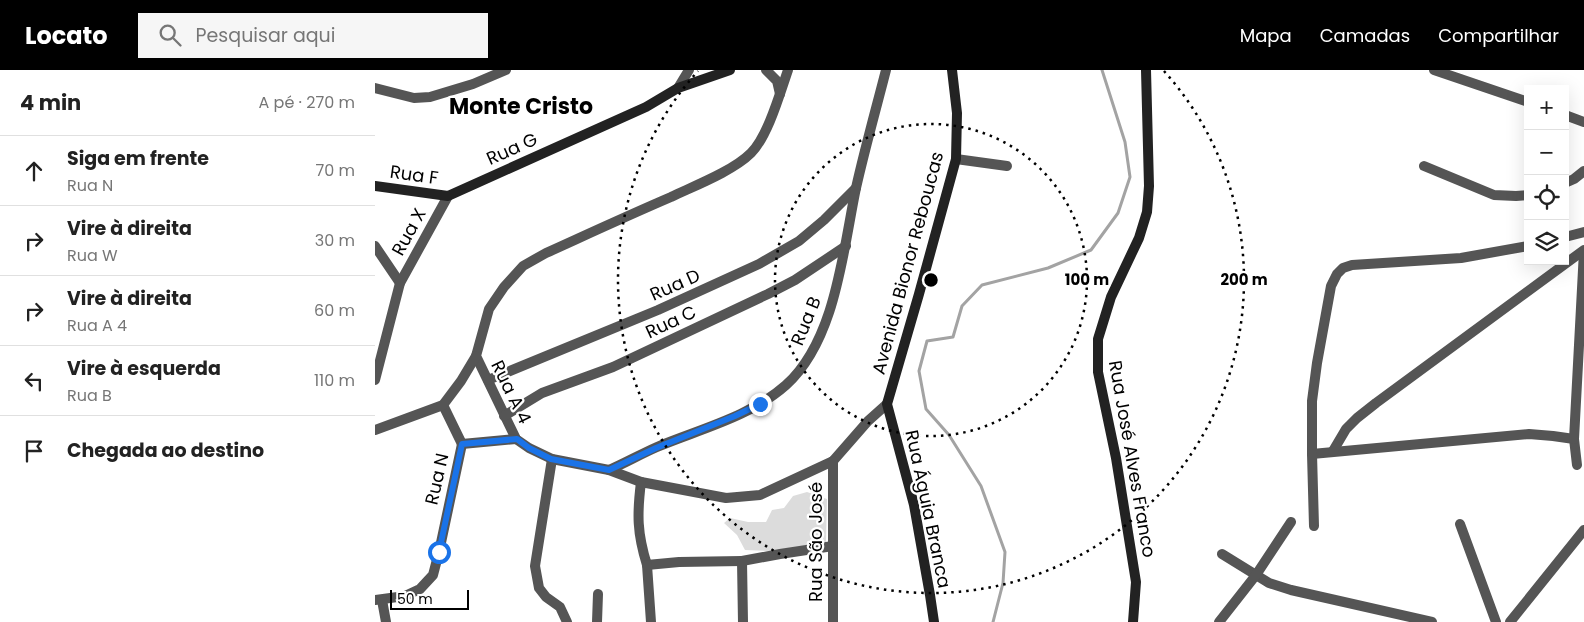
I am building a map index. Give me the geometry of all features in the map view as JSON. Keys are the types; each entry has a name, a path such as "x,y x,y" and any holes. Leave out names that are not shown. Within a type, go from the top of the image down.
{"main road":[{"path":"678,88 730,70"},
{"name":"Avenida Bionor Reboucas","path":"887,404 956,159 957,113 952,70"},
{"name":"Rua José Alves Franco","path":"1133,622 1136,582 1116,458 1098,372 1098,339 1111,297 1139,238 1147,212 1149,176 1147,70"},
{"name":"Rua G","path":"448,196 646,106 678,88"},
{"name":"Rua F","path":"375,186 448,196"},
{"name":"Rua Águia Branca","path":"887,404 914,505 931,595 934,622"}],"street":[{"path":"375,88 414,98 430,97 473,84 506,70"},
{"name":"Rua G","path":"678,88 689,70"},
{"path":"766,70 777,81 780,95"},
{"name":"Rua A 4","path":"788,70 780,95 752,153 708,180 546,253 523,266 504,287 489,309 475,356 517,439 529,448 551,459 609,470 641,482 726,498 760,495 833,461"},
{"name":"Rua B","path":"609,470 760,404 786,385 811,354 830,309 846,246 856,188 886,70"},
{"path":"1434,70 1524,101"},
{"path":"1569,116 1584,122"},
{"path":"956,159 1007,166"},
{"path":"1423,166 1494,195 1524,195"},
{"path":"1569,181 1584,171"},
{"name":"Rua D","path":"488,380 658,310 759,264 799,241 824,220 856,188"},
{"name":"Rua X","path":"375,380 400,283 448,196"},
{"path":"1569,236 1584,232"},
{"name":"Rua X","path":"375,246 400,283"},
{"name":"Rua C","path":"505,416 542,393 613,368 769,294 795,280 846,246"},
{"path":"1313,526 1312,401 1331,286 1337,274 1343,268 1352,265 1461,258 1524,247"},
{"path":"1333,451 1346,429 1376,402 1584,250"},
{"path":"1577,465 1574,439 1584,250"},
{"path":"375,430 443,405 461,381 475,356"},
{"path":"833,461 875,413 887,404"},
{"path":"443,405 462,444 517,439"},
{"path":"1312,454 1529,434 1574,439"},
{"name":"Rua N","path":"379,600 405,596 420,589 433,574 462,444"},
{"path":"551,459 535,566 537,582 543,593 560,607 567,622"},
{"name":"Rua São José","path":"833,461 833,622"},
{"path":"641,482 638,527 647,565 651,622"},
{"path":"1219,622 1256,575 1291,522"},
{"path":"1460,524 1496,622"},
{"path":"1510,622 1584,530"},
{"path":"647,565 679,562 742,561 833,546"},
{"path":"1222,554 1269,583 1291,590 1432,622"},
{"path":"742,561 743,622"},
{"path":"597,622 598,594"},
{"path":"379,600 385,622"}],"shaded area":[{"path":"807,492 827,499 826,543 769,551 745,550 737,535 724,523 730,518 748,522 766,522 772,510 784,508 793,496"}],"waterway":[{"path":"993,622 1003,583 1005,552 981,486 949,435 926,409 919,371 927,341 953,337 962,306 982,285 1048,268 1091,250 1118,213 1130,177 1125,142 1102,70"}],"district":[{"name":"Monte Cristo","path":"521,106"}],"route":[{"path":"439,552 462,444 517,439 529,448 551,459 609,470 760,404"}]}
